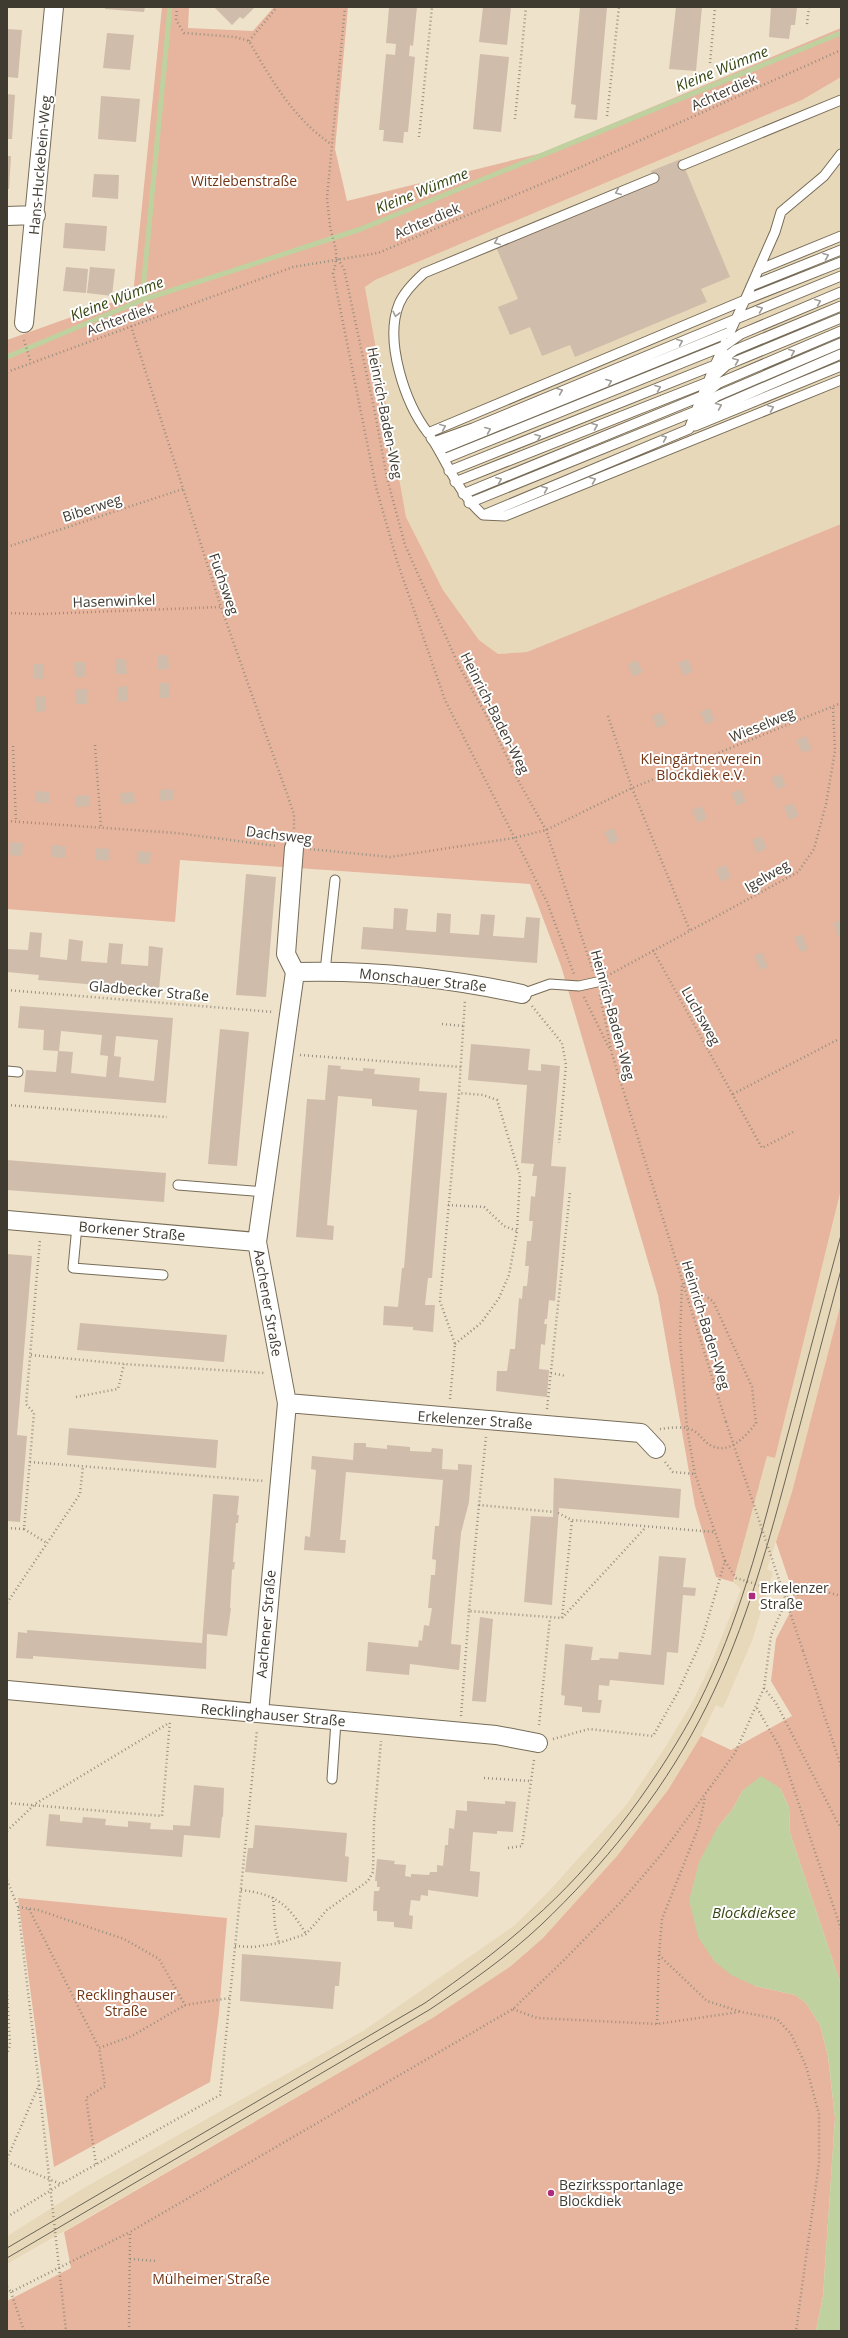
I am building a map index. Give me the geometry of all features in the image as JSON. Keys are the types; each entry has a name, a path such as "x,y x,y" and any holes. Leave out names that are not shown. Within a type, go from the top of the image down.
{"street":[{"name":"Hans-Huckebein-Weg","path":"24,323 36,215 54,7"},
{"path":"7,216 36,215"},
{"path":"294,848 286,954 295,972"},
{"name":"Monschauer Straße","path":"295,972 325,971 467,982 522,994"},
{"name":"Aachener Straße","path":"259,1714 278,1482 287,1403 257,1242 295,972"},
{"name":"Borkener Straße","path":"7,1220 257,1242"},
{"name":"Erkelenzer Straße","path":"287,1403 448,1418 641,1433 656,1449"},
{"name":"Recklinghauser Straße","path":"7,1690 171,1714 259,1714 460,1732 496,1736 538,1744"}],"lane":[{"path":"683,165 841,100"},
{"path":"682,443 715,365 775,232 781,212 824,176 841,154"},
{"path":"654,178 424,273 406,292 399,304 395,320 394,351 410,402 444,459 455,482 469,503 483,516 505,516 682,443 841,380"},
{"path":"758,270 841,236"},
{"path":"751,286 841,250"},
{"path":"428,433 745,300 841,262"},
{"path":"436,446 841,276"},
{"path":"444,459 724,346 741,334 841,292"},
{"path":"449,471 715,365 735,350 841,306"},
{"path":"455,482 708,382 727,365 841,318"},
{"path":"463,494 702,396 719,383 841,331"},
{"path":"436,446 730,332"},
{"path":"469,503 696,411 717,396 841,343"},
{"path":"689,429 709,411 841,354"},
{"path":"483,516 841,366"},
{"path":"325,971 335,880"},
{"path":"522,994 550,984 579,986 597,982"},
{"path":"7,1071 18,1072"},
{"path":"178,1185 265,1192"},
{"path":"77,1226 73,1268 163,1275"},
{"path":"332,1779 336,1721"}],"path":[{"path":"177,7 176,20 184,33 235,37 250,40 273,82 296,114 313,132 331,145"},
{"path":"250,40 277,7"},
{"path":"345,7 327,198 331,227 337,245 338,259 333,273 376,487 397,561 445,700 547,902 579,986 612,1054"},
{"path":"419,136 432,7"},
{"path":"515,120 526,7"},
{"path":"608,116 619,7"},
{"path":"710,63 715,7"},
{"path":"807,24 809,7"},
{"name":"Achterdiek","path":"7,372 293,267 378,253 572,171 841,50"},
{"name":"Heinrich-Baden-Weg","path":"338,259 344,269 376,413 387,478 405,545 459,666 490,722 519,782 546,830 597,982 612,1054 726,1422 841,1766"},
{"name":"Fuchsweg","path":"131,326 221,607 294,814 294,848"},
{"path":"24,342 31,363"},
{"name":"Biberweg","path":"7,547 183,489"},
{"name":"Hasenwinkel","path":"7,613 40,614 221,607"},
{"name":"Wieselweg","path":"546,830 632,788 841,703"},
{"name":"Igelweg","path":"597,982 798,872 814,849 826,804 835,751 833,707"},
{"path":"608,716 632,788 690,931"},
{"path":"95,745 102,827"},
{"path":"13,746 16,822"},
{"name":"Dachsweg","path":"7,821 176,833 294,848 390,857 514,838 546,830"},
{"name":"Luchsweg","path":"653,950 762,1148 793,1132"},
{"path":"448,1418 455,1344 440,1301 459,1093 467,982"},
{"name":"Gladbecker Straße","path":"7,990 290,1013"},
{"path":"522,994 562,1043 566,1064 559,1143"},
{"path":"442,1024 463,1026"},
{"path":"732,1093 839,1039"},
{"path":"284,1054 461,1067"},
{"path":"455,1344 481,1323 499,1298 509,1275 517,1231 520,1176 497,1100 483,1095 459,1093"},
{"path":"7,1105 167,1117"},
{"path":"545,1425 570,1192"},
{"path":"448,1205 484,1207 504,1226 517,1231"},
{"path":"24,1529 34,1412 26,1404 41,1223"},
{"path":"682,1281 713,1301 752,1387 756,1423 744,1438 728,1447 710,1445 694,1430 687,1428"},
{"path":"682,1281 680,1336 687,1428 695,1474 725,1561 736,1578 790,1594 827,1592 841,1596"},
{"path":"31,1355 124,1364 281,1374"},
{"path":"76,1398 118,1389 124,1364"},
{"path":"551,1374 566,1376"},
{"path":"460,1732 469,1611 487,1421"},
{"path":"656,1449 673,1472 695,1474"},
{"path":"30,1462 278,1482"},
{"path":"7,1603 80,1494 83,1466"},
{"path":"479,1505 554,1512"},
{"path":"558,1513 572,1520 714,1532"},
{"path":"562,1618 572,1520"},
{"path":"469,1611 562,1618 646,1527"},
{"path":"7,1528 24,1529 47,1542"},
{"path":"538,1744 589,1729 653,1736 678,1692 702,1639 725,1561"},
{"path":"11,2292 130,2232 513,2009 620,1903 660,1856 735,1753 764,1688 771,1635 790,1594"},
{"path":"508,1848 522,1846 530,1780 538,1744 550,1618"},
{"path":"764,1688 776,1703 841,1829"},
{"path":"756,1708 780,1748 841,1929"},
{"path":"7,1803 35,1804 162,1816 171,1714"},
{"path":"7,1831 35,1804 171,1714"},
{"path":"7,2217 61,2184 220,2095 259,1714"},
{"path":"235,1946 254,1947 279,1943 306,1934 327,1910 359,1887 373,1872 374,1822 383,1725"},
{"path":"484,1778 530,1780"},
{"path":"657,2024 659,1955 662,1919 699,1826 705,1795"},
{"path":"7,1880 18,1907 66,2331"},
{"path":"241,1890 262,1892 273,1896 295,1916 306,1934"},
{"path":"273,1896 275,1927 279,1943"},
{"path":"18,1907 29,1908 124,1939 159,1959 185,2005"},
{"path":"29,1908 99,2048 105,2086 86,2098 96,2164"},
{"path":"659,1955 707,2001 742,2012 777,2019 791,2034 806,2066 819,2114 819,2163 796,2331"},
{"path":"7,1991 10,2045 7,2054"},
{"path":"99,2048 132,2036 185,2005 230,1998"},
{"path":"513,2009 537,2018 657,2024 742,2012"},
{"path":"39,2085 7,2161 61,2184"},
{"path":"129,2331 130,2232"},
{"path":"130,2259 157,2261"},
{"path":"7,2287 11,2292 24,2331"}],"shaded area":[{"path":"841,77 841,524 527,652 498,654 479,640 443,590 406,517 365,286 375,280 802,100"},
{"path":"841,1189 841,1303 792,1492 767,1569 773,1572 752,1641 723,1708 716,1705 701,1736 668,1790 617,1856 543,1938 511,1966 434,2017 363,2059 7,2264 7,2237 12,2233 82,2189 363,2031 515,1925 550,1890 627,1804 666,1746 694,1699 710,1666 741,1589 733,1582 767,1456 775,1458"}],"green space":[{"path":"162,7 189,7 188,28 253,31 274,7 348,7 335,149 347,201 542,153 841,28 841,77 802,100 375,280 365,287 406,517 443,590 479,640 498,654 527,652 841,524 841,1189 775,1458 767,1456 733,1582 716,1577 695,1506 658,1295 561,966 530,884 180,860 175,922 7,909 7,340 133,295"},
{"name":"Mülheimer Straße","path":"841,1303 841,1985 790,1833 789,1807 780,1788 743,1790 732,1810 717,1828 755,1986 795,1995 806,2003 820,2025 828,2056 835,2118 823,2296 816,2331 8,2331 7,2301 71,2268 64,2232 434,2017 511,1966 543,1938 617,1856 668,1790 701,1736 731,1750 792,1716 771,1681 776,1639 796,1601 776,1542 792,1492"},
{"name":"Recklinghauser Straße","path":"18,1898 227,1918 219,2013 210,2082 54,2167"}],"water":[{"name":"Blockdieksee","path":"761,1776 780,1788 789,1807 790,1833 841,1985 841,2331 816,2331 823,2296 835,2118 828,2056 820,2025 806,2003 795,1995 755,1986 731,1975 714,1961 698,1937 689,1900 699,1862 717,1828 732,1810 743,1790"}],"building":[{"path":"105,7 145,7 144,12 105,9"},
{"path":"214,7 255,7 243,19 240,17 232,25"},
{"path":"389,7 417,7 413,46 410,45 409,56 415,57 408,132 404,132 403,143 383,141 384,130 379,130 386,54 395,55 396,44 386,43"},
{"path":"483,7 511,7 507,45 479,42"},
{"path":"580,7 607,7 597,120 574,118 576,105 571,104"},
{"path":"676,7 702,7 696,71 669,69"},
{"path":"771,7 797,7 795,25 791,25 789,39 769,37"},
{"path":"7,29 22,30 18,78 7,77"},
{"path":"107,33 134,35 130,70 103,68"},
{"path":"480,54 509,57 501,132 473,129"},
{"path":"7,94 15,95 12,139 7,139"},
{"path":"101,96 140,99 136,142 98,139"},
{"path":"7,156 11,156 9,189 7,189"},
{"path":"681,159 730,277 701,289 707,302 575,357 570,345 542,356 530,327 510,335 498,307 518,299 496,247 655,181 651,171"},
{"path":"94,174 119,175 118,199 92,197"},
{"path":"65,223 107,226 105,251 63,248"},
{"path":"66,267 88,269 86,293 63,291"},
{"path":"90,267 115,269 112,296 87,293"},
{"path":"158,655 168,655 169,669 158,670"},
{"path":"116,659 126,659 127,674 116,674"},
{"path":"688,659 693,671 684,676 678,663"},
{"path":"637,660 643,672 633,677 628,664"},
{"path":"74,662 85,662 86,677 75,677"},
{"path":"33,664 44,664 44,679 34,679"},
{"path":"159,683 170,683 170,698 160,698"},
{"path":"127,686 128,701 117,702 117,687"},
{"path":"76,689 87,689 87,704 76,704"},
{"path":"46,696 46,711 36,712 35,697"},
{"path":"710,708 715,720 706,725 700,712"},
{"path":"661,712 667,724 657,728 652,716"},
{"path":"806,736 812,749 802,753 796,740"},
{"path":"781,774 786,786 777,790 771,778"},
{"path":"173,789 173,800 159,801 159,790"},
{"path":"741,789 746,802 737,806 731,793"},
{"path":"36,791 49,792 49,803 35,802"},
{"path":"134,792 135,803 121,804 120,793"},
{"path":"89,795 90,806 76,807 75,796"},
{"path":"793,803 799,816 789,820 784,807"},
{"path":"702,806 707,818 698,823 692,810"},
{"path":"614,828 619,840 610,845 604,832"},
{"path":"761,836 767,848 757,853 752,840"},
{"path":"10,842 23,843 22,856 9,855"},
{"path":"52,845 66,846 65,858 51,857"},
{"path":"96,848 110,849 109,861 96,860"},
{"path":"138,851 151,852 150,864 137,863"},
{"path":"726,865 731,877 721,882 716,869"},
{"path":"246,874 276,877 266,997 236,995"},
{"path":"394,908 408,909 406,930 436,932 437,913 451,914 450,933 479,935 481,914 495,915 493,936 524,938 526,917 540,918 537,963 361,949 363,927 393,929"},
{"path":"841,920 841,937 839,938 833,923"},
{"path":"30,932 42,933 40,957 67,960 69,939 83,941 81,961 107,963 109,943 123,944 121,964 148,966 149,946 163,948 159,990 38,980 39,975 7,972 7,949 28,950"},
{"path":"802,934 808,949 800,952 794,937"},
{"path":"762,952 768,967 760,970 754,956"},
{"path":"20,1006 173,1018 166,1103 24,1092 26,1070 56,1072 58,1051 43,1050 44,1030 18,1028","holes":["61,1031 102,1035 100,1055 108,1056 106,1077 71,1073 73,1052 59,1051","116,1036 158,1040 154,1081 119,1077 121,1057 114,1056"]},
{"path":"220,1029 249,1032 237,1166 208,1164"},
{"path":"471,1044 530,1049 528,1070 541,1071 541,1064 560,1066 551,1166 566,1167 555,1301 549,1300 547,1319 545,1319 544,1324 547,1324 545,1345 541,1344 539,1369 549,1370 547,1397 496,1391 497,1371 507,1371 510,1349 515,1349 519,1298 522,1299 523,1286 527,1286 529,1266 525,1266 527,1241 531,1241 533,1221 529,1221 531,1196 535,1197 537,1176 532,1176 534,1164 521,1163 527,1085 468,1080"},
{"path":"328,1065 341,1066 340,1069 363,1071 363,1068 375,1069 374,1074 420,1078 419,1091 447,1093 432,1278 428,1278 425,1305 435,1305 433,1332 413,1330 413,1327 383,1325 384,1306 398,1307 402,1268 404,1268 417,1110 372,1106 372,1099 338,1096 327,1225 334,1226 333,1240 296,1237 307,1099 325,1100"},
{"path":"7,1160 166,1173 164,1202 7,1190"},
{"path":"7,1254 32,1256 17,1435 27,1436 20,1522 7,1521"},
{"path":"80,1323 227,1335 224,1362 77,1350"},
{"path":"69,1428 218,1440 216,1468 67,1455"},
{"path":"354,1443 366,1443 366,1447 387,1449 387,1445 410,1447 410,1451 431,1452 432,1448 443,1449 442,1469 458,1470 458,1464 472,1465 469,1502 461,1533 451,1644 461,1645 459,1670 410,1664 409,1675 366,1671 368,1642 418,1647 419,1640 422,1641 424,1625 429,1626 432,1608 428,1608 431,1575 435,1575 436,1560 432,1559 435,1526 439,1526 443,1480 346,1472 340,1540 346,1540 345,1553 304,1550 305,1536 310,1537 316,1470 311,1469 312,1456 353,1460"},
{"path":"554,1478 681,1489 679,1518 559,1508 552,1605 524,1602 531,1516 553,1517"},
{"path":"213,1494 239,1496 237,1515 239,1515 238,1523 236,1523 233,1562 235,1562 234,1570 232,1569 231,1608 227,1636 207,1634 206,1669 33,1656 33,1659 16,1658 18,1632 27,1633 27,1630 202,1643"},
{"path":"659,1556 686,1558 683,1587 696,1588 695,1596 683,1595 678,1653 667,1652 664,1685 610,1680 609,1686 599,1685 598,1700 602,1700 600,1713 582,1712 582,1707 564,1705 565,1696 561,1695 565,1644 593,1647 591,1660 599,1660 600,1658 618,1659 619,1652 651,1655"},
{"path":"480,1617 493,1619 486,1702 472,1701"},
{"path":"194,1785 224,1788 223,1817 220,1838 184,1835 182,1857 46,1846 49,1814 60,1815 60,1821 82,1823 83,1817 106,1819 105,1825 128,1827 128,1821 151,1823 150,1829 173,1830 173,1825 190,1826"},
{"path":"467,1801 505,1804 505,1801 516,1802 513,1832 497,1831 497,1834 473,1832 470,1871 480,1872 478,1897 428,1890 428,1896 421,1895 420,1901 411,1900 409,1915 413,1916 412,1929 394,1927 394,1922 377,1921 377,1911 373,1911 374,1891 379,1891 380,1887 377,1887 377,1881 375,1881 377,1859 395,1861 394,1864 406,1865 405,1876 411,1877 411,1874 429,1875 430,1872 437,1872 437,1865 443,1866 445,1845 448,1845 449,1828 454,1829 456,1810 467,1811"},
{"path":"255,1825 347,1833 345,1856 349,1857 347,1882 245,1872 248,1848 253,1848"},
{"path":"242,1954 341,1962 339,1986 335,1986 333,2009 240,2001"}],"waterway":[{"path":"142,300 170,7"},
{"name":"Kleine Wümme","path":"7,357 142,300 361,229 841,33"}],"tram line":[{"path":"7,2248 425,2003 480,1963 555,1899 620,1826 658,1772 691,1718 706,1688 732,1627 762,1531 841,1235"},
{"path":"7,2258 444,2000 487,1970 528,1937 564,1902 608,1855 648,1803 683,1749 714,1691 740,1630 761,1566 788,1470 841,1270"}],"place":[{"name":"Erkelenzer Straße","path":"752,1596"},
{"name":"Bezirkssportanlage Blockdiek","path":"551,2193"}],"park label":[{"name":"Witzlebenstraße","path":"244,181"},
{"name":"Kleingärtnerverein Blockdiek e.V.","path":"701,768"}]}
